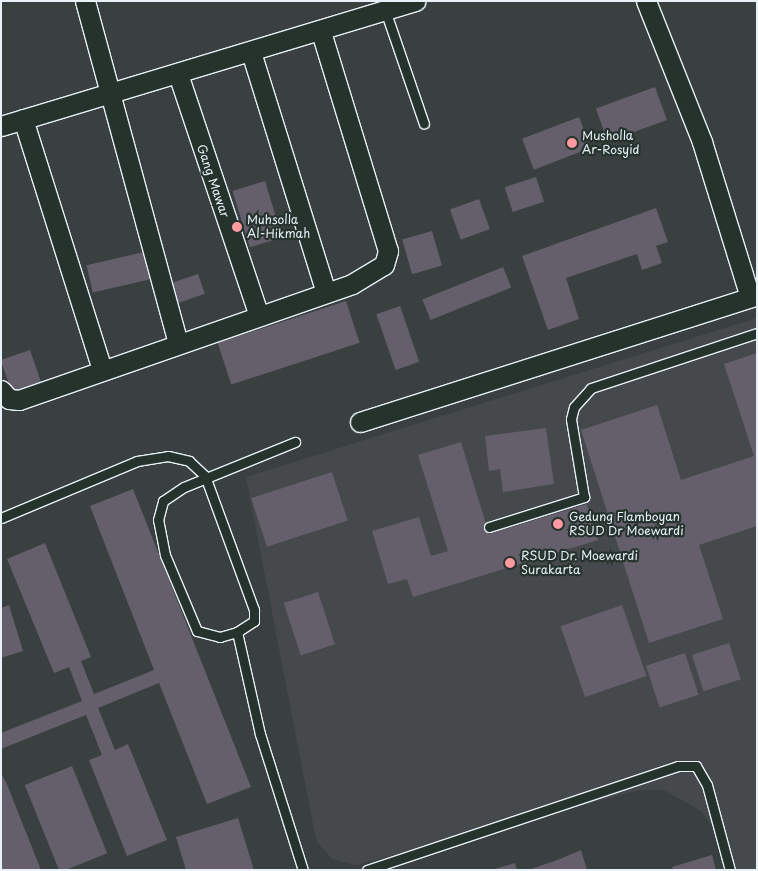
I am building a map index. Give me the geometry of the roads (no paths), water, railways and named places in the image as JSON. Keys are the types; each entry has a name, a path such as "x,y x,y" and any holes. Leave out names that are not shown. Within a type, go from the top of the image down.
{"street":[{"path":"85,1 108,94 178,343"},
{"path":"1,126 321,32 416,1"},
{"path":"360,422 753,296 702,142 646,1"},
{"path":"1,390 9,399 19,400 102,369 326,292 372,273 384,265 388,251 321,32"},
{"path":"251,52 326,292"},
{"name":"Gang Mawar","path":"178,74 259,316"},
{"path":"23,119 102,369"}],"lane":[{"path":"385,10 424,124"},
{"path":"489,527 584,497 571,419 574,407 591,388 757,333"},
{"path":"1,518 137,462 168,456 189,461 205,476 254,610 254,621 238,632 220,637 197,631 165,554 158,520 163,501 205,476 295,442"},
{"path":"238,632 260,734 303,870"},
{"path":"367,870 678,766 696,766 707,785 730,870"}],"place":[{"name":"Musholla Ar-Rosyid","path":"572,143"},
{"name":"Muhsolla Al-Hikmah","path":"237,227"},
{"name":"Gedung Flamboyan RSUD Dr Moewardi","path":"558,524"},
{"name":"RSUD Dr. Moewardi Surakarta","path":"510,563"}]}
